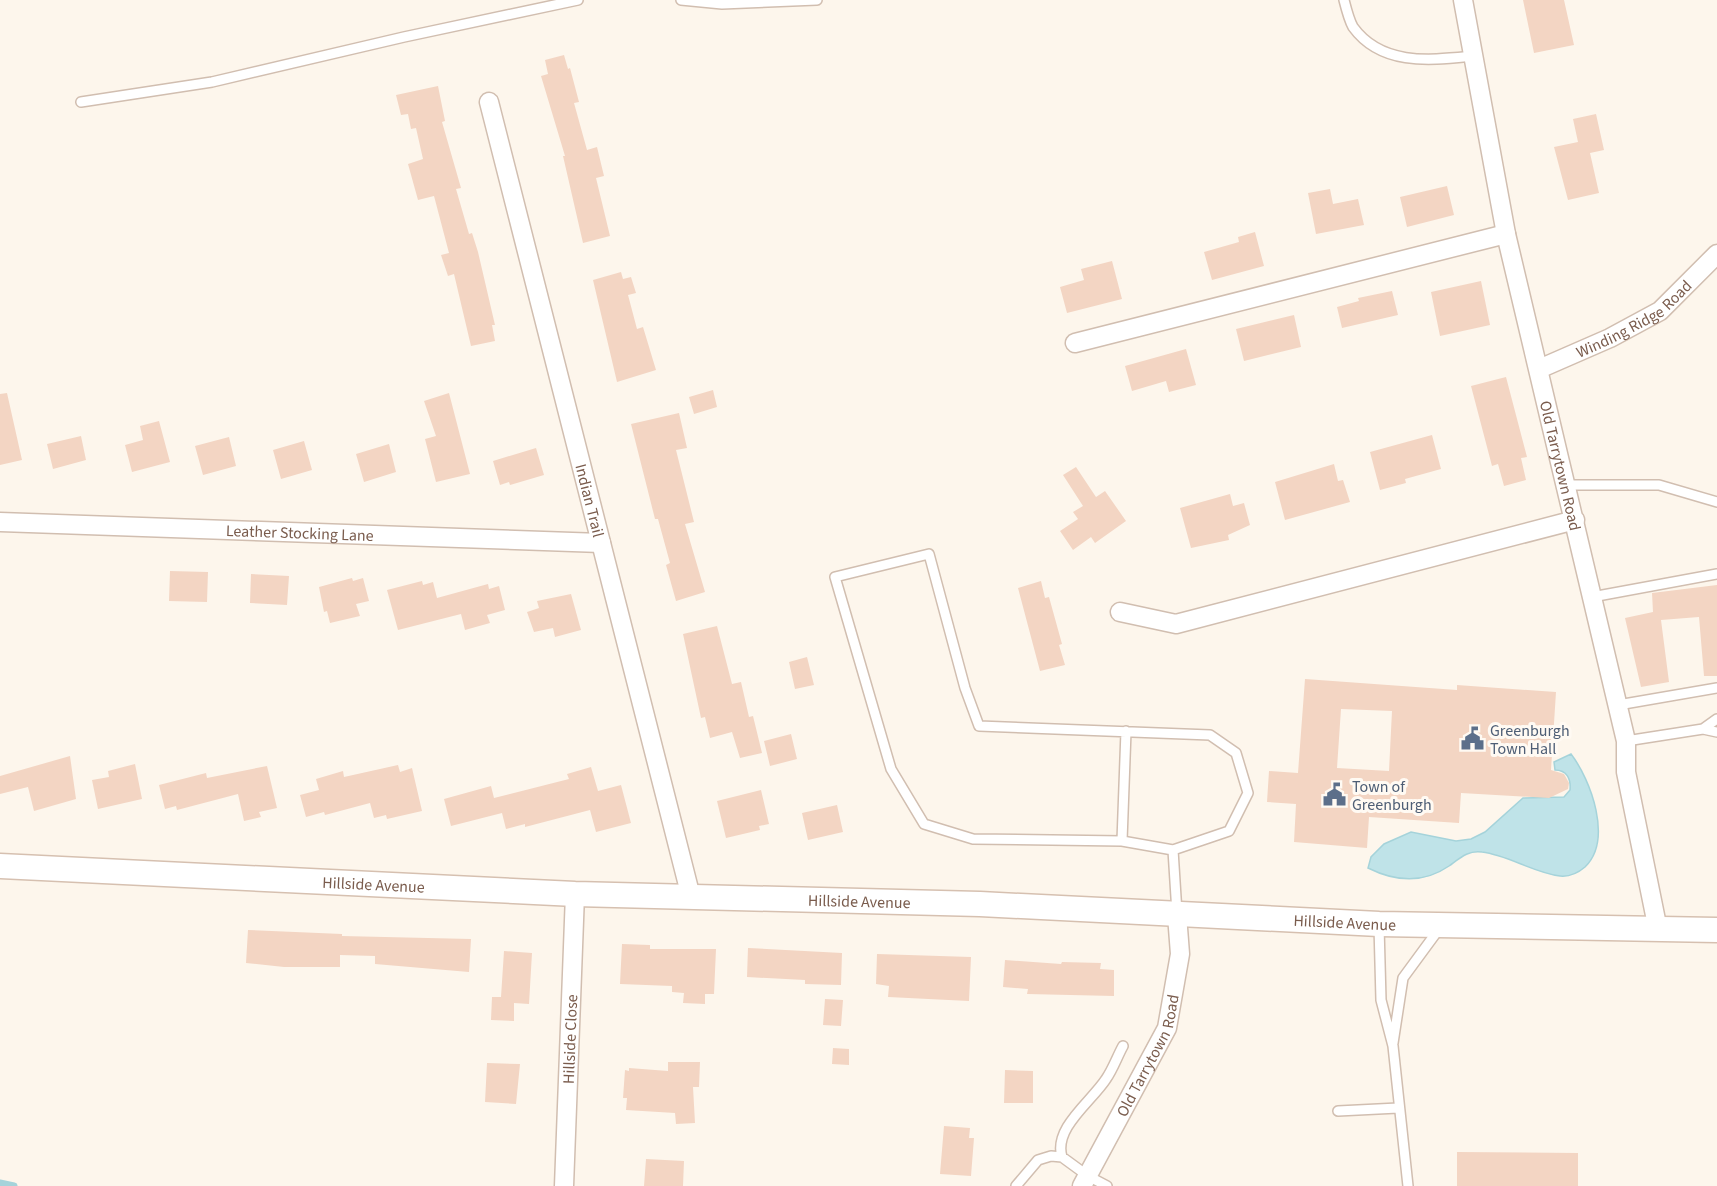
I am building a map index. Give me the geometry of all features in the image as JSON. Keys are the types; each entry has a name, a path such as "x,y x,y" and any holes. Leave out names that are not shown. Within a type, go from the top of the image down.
{"main road":[{"name":"Hillside Avenue","path":"0,866 575,894 980,904 1379,924 1717,930"}],"street":[{"name":"Old Tarrytown Road","path":"1463,0 1506,234 1626,741 1626,772 1659,930"},
{"name":"Indian Trail","path":"489,102 691,897"},
{"path":"1075,343 1506,234"},
{"name":"Winding Ridge Road","path":"1539,369 1610,339 1660,311 1717,254"},
{"path":"1120,612 1176,624 1575,520"},
{"name":"Leather Stocking Lane","path":"0,522 601,543"},
{"name":"Hillside Close","path":"564,1186 575,894"},
{"name":"Old Tarrytown Road","path":"1085,1181 1167,1028 1180,954 1177,915"}],"lane":[{"path":"81,102 212,82 404,37 578,0"},
{"path":"681,0 722,4 818,0"},
{"path":"1344,0 1353,26 1382,53 1426,61 1474,56"},
{"path":"1567,485 1659,486 1717,502"},
{"path":"929,554 965,688 979,726 1210,735 1236,753 1248,793 1229,831 1173,850 1122,841 973,839 924,824 891,769 835,577 929,554"},
{"path":"1592,597 1717,574"},
{"path":"1618,705 1717,688"},
{"path":"1703,729 1717,719"},
{"path":"1626,741 1703,729 1717,732"},
{"path":"1122,841 1126,731"},
{"path":"1173,850 1177,915"},
{"path":"1379,924 1381,1000 1393,1046 1408,1186"},
{"path":"1393,1046 1403,978 1441,925"},
{"path":"1107,1186 1085,1181 1062,1157 1059,1148 1065,1131 1106,1079 1123,1046"},
{"path":"1338,1111 1398,1108"},
{"path":"1016,1186 1038,1160 1051,1156 1062,1157"}],"water":[{"path":"1571,754 1592,794 1598,826 1593,855 1585,867 1577,873 1564,876 1550,874 1502,857 1477,852 1464,855 1439,872 1419,878 1399,878 1368,868 1371,857 1384,844 1411,832 1456,841 1471,839 1485,832 1523,798 1564,797 1570,790 1570,782 1565,773 1555,770 1554,762"}],"building":[{"path":"1523,0 1564,0 1574,45 1534,53"},
{"path":"564,55 579,102 574,103 587,150 597,147 604,176 596,178 610,236 583,243 563,156 565,156 541,76 548,74 545,60"},
{"path":"438,86 445,121 442,122 461,188 456,189 469,234 472,233 478,252 495,325 492,325 495,341 471,346 454,274 448,276 441,255 449,253 434,196 418,200 408,164 423,159 416,128 411,129 408,114 401,115 396,95"},
{"path":"1596,114 1604,150 1590,153 1599,193 1568,200 1554,147 1578,142 1573,119"},
{"path":"1447,186 1454,215 1407,227 1400,197"},
{"path":"1330,189 1333,204 1358,199 1364,225 1316,234 1308,193"},
{"path":"1255,232 1264,266 1212,280 1204,252 1239,242 1238,237"},
{"path":"1112,261 1122,299 1067,313 1060,287 1084,280 1081,269"},
{"path":"621,272 623,279 631,277 636,293 628,295 637,329 643,327 656,370 617,382 593,280"},
{"path":"1481,281 1490,325 1440,336 1431,292"},
{"path":"1392,291 1398,315 1342,328 1337,307 1359,301 1358,298"},
{"path":"1294,315 1301,347 1244,361 1236,329"},
{"path":"1186,349 1196,385 1169,392 1166,381 1132,391 1125,366"},
{"path":"1506,377 1527,457 1521,458 1526,480 1504,486 1498,464 1492,466 1471,386"},
{"path":"713,390 717,407 694,414 689,397"},
{"path":"7,393 22,460 0,465 0,394"},
{"path":"449,393 470,474 436,482 425,439 436,436 424,401"},
{"path":"679,413 687,448 676,450 694,522 685,524 705,592 676,601 666,565 670,563 658,519 655,519 631,424"},
{"path":"159,421 170,462 132,472 125,445 143,440 140,426"},
{"path":"1432,435 1441,469 1405,479 1406,483 1380,490 1370,452"},
{"path":"81,436 86,460 53,469 47,444"},
{"path":"229,437 236,466 203,475 195,446"},
{"path":"304,441 312,470 281,479 273,450"},
{"path":"389,444 396,472 364,482 356,454"},
{"path":"536,448 544,475 510,485 509,482 500,485 493,461"},
{"path":"1334,464 1338,481 1343,480 1350,502 1285,520 1275,482"},
{"path":"1076,467 1096,497 1105,491 1126,521 1095,543 1091,537 1073,550 1060,531 1078,519 1073,512 1083,506 1063,475"},
{"path":"1230,494 1233,506 1244,503 1250,525 1228,535 1229,540 1191,548 1180,508"},
{"path":"170,571 208,572 207,602 169,601"},
{"path":"251,574 289,576 287,605 250,603"},
{"path":"352,578 353,581 363,578 369,601 356,604 360,616 330,623 327,611 324,612 319,587"},
{"path":"422,581 423,585 433,582 437,598 488,584 489,589 499,586 505,610 487,615 490,623 465,630 461,614 398,630 387,590"},
{"path":"1041,581 1045,598 1049,597 1062,644 1059,645 1065,665 1040,671 1018,588"},
{"path":"1717,585 1717,676 1704,676 1699,617 1661,620 1669,682 1641,687 1625,618 1653,612 1652,593"},
{"path":"571,594 581,630 555,637 553,628 534,632 527,612 539,608 537,601"},
{"path":"717,626 732,684 741,682 749,717 753,716 762,753 740,758 732,732 710,738 705,717 701,718 683,634"},
{"path":"807,657 814,685 795,689 789,662"},
{"name":"Greenburgh Town Hall","path":"1305,679 1457,690 1457,685 1556,692 1551,770 1564,774 1569,783 1568,789 1549,798 1461,793 1459,823 1369,817 1367,848 1294,842 1296,804 1267,802 1269,771 1298,773","holes":["1341,709 1392,711 1389,771 1337,768"]},
{"path":"791,734 797,759 770,766 764,741"},
{"path":"70,756 76,799 34,811 28,787 0,794 0,776"},
{"path":"135,764 142,799 98,809 92,780 109,777 108,771"},
{"path":"398,765 400,772 412,768 422,811 387,819 386,815 374,818 370,803 325,815 324,812 306,817 300,795 319,790 316,779 343,771 344,777"},
{"path":"267,766 277,808 259,812 261,817 244,821 238,794 177,810 176,806 165,809 159,785 206,773 207,778"},
{"path":"591,767 598,791 621,785 631,823 596,832 590,810 525,827 525,824 506,829 502,813 451,826 444,799 491,786 494,798 569,779 567,774"},
{"path":"761,790 769,824 759,826 760,830 726,838 717,801"},
{"path":"837,805 843,832 808,840 802,813"},
{"path":"248,930 342,934 342,936 471,939 469,972 375,964 375,956 340,955 340,967 284,967 246,963"},
{"path":"622,944 650,945 650,949 716,949 714,994 705,994 705,1004 683,1003 684,993 672,992 672,986 620,984"},
{"path":"748,948 842,953 841,985 805,984 805,980 747,977"},
{"path":"504,951 532,953 529,1004 514,1003 514,1021 491,1020 492,997 501,997"},
{"path":"877,954 971,957 969,1001 888,997 889,986 876,984"},
{"path":"1005,960 1061,964 1062,962 1101,963 1100,969 1114,970 1114,996 1027,994 1028,989 1003,987"},
{"path":"825,999 843,1000 841,1026 823,1025"},
{"path":"833,1048 849,1049 849,1065 832,1064"},
{"path":"668,1062 700,1062 699,1087 693,1087 695,1123 676,1124 675,1113 626,1110 627,1098 623,1098 625,1070 629,1071 629,1068 668,1071"},
{"path":"487,1063 520,1064 516,1104 485,1102"},
{"path":"1005,1070 1033,1071 1033,1103 1004,1103"},
{"path":"944,1126 970,1128 969,1138 974,1138 971,1176 940,1174"},
{"path":"1457,1152 1578,1153 1578,1186 1457,1186"},
{"path":"646,1159 684,1161 683,1186 644,1186"}],"waterway":[{"path":"0,1183 14,1186"}],"place":[{"name":"Greenburgh Town Hall","path":"1472,739"},
{"name":"Town of Greenburgh","path":"1334,795"}]}
